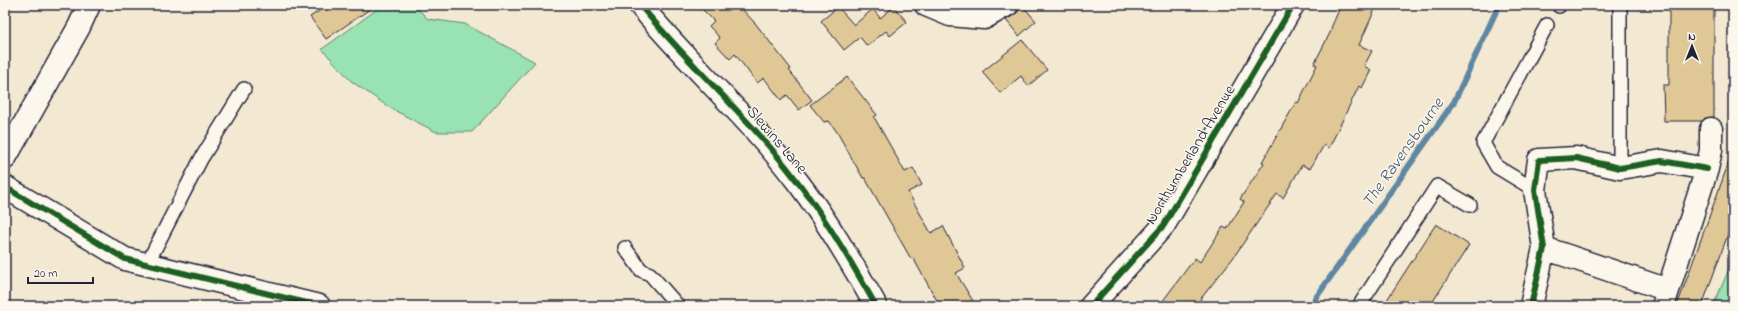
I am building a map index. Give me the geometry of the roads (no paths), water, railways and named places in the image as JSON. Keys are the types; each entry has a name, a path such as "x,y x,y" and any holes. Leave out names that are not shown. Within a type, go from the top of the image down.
{"street":[{"path":"5,158 79,26 89,5"},
{"name":"Slewins Lane","path":"640,5 666,37 772,149 798,181 840,243 876,306"},
{"path":"926,5 950,15 984,18 1007,5"},
{"name":"Northumberland Avenue","path":"1091,306 1164,225 1293,5"},
{"path":"1544,248 1665,298 1707,170 1711,150 1711,129"},
{"path":"1531,306 1544,248 1535,190 1539,160 1576,158 1620,168 1662,161 1707,170"},
{"path":"5,187 125,259 319,306"}],"lane":[{"path":"1620,5 1620,168"},
{"path":"1535,190 1497,167 1483,143 1547,26"},
{"path":"147,264 201,159 244,89"},
{"path":"1359,306 1437,186 1470,206"},
{"path":"625,248 641,270 650,274 678,306"}],"waterway":[{"name":"The Ravensbourne","path":"1310,306 1454,102 1499,5"}]}
